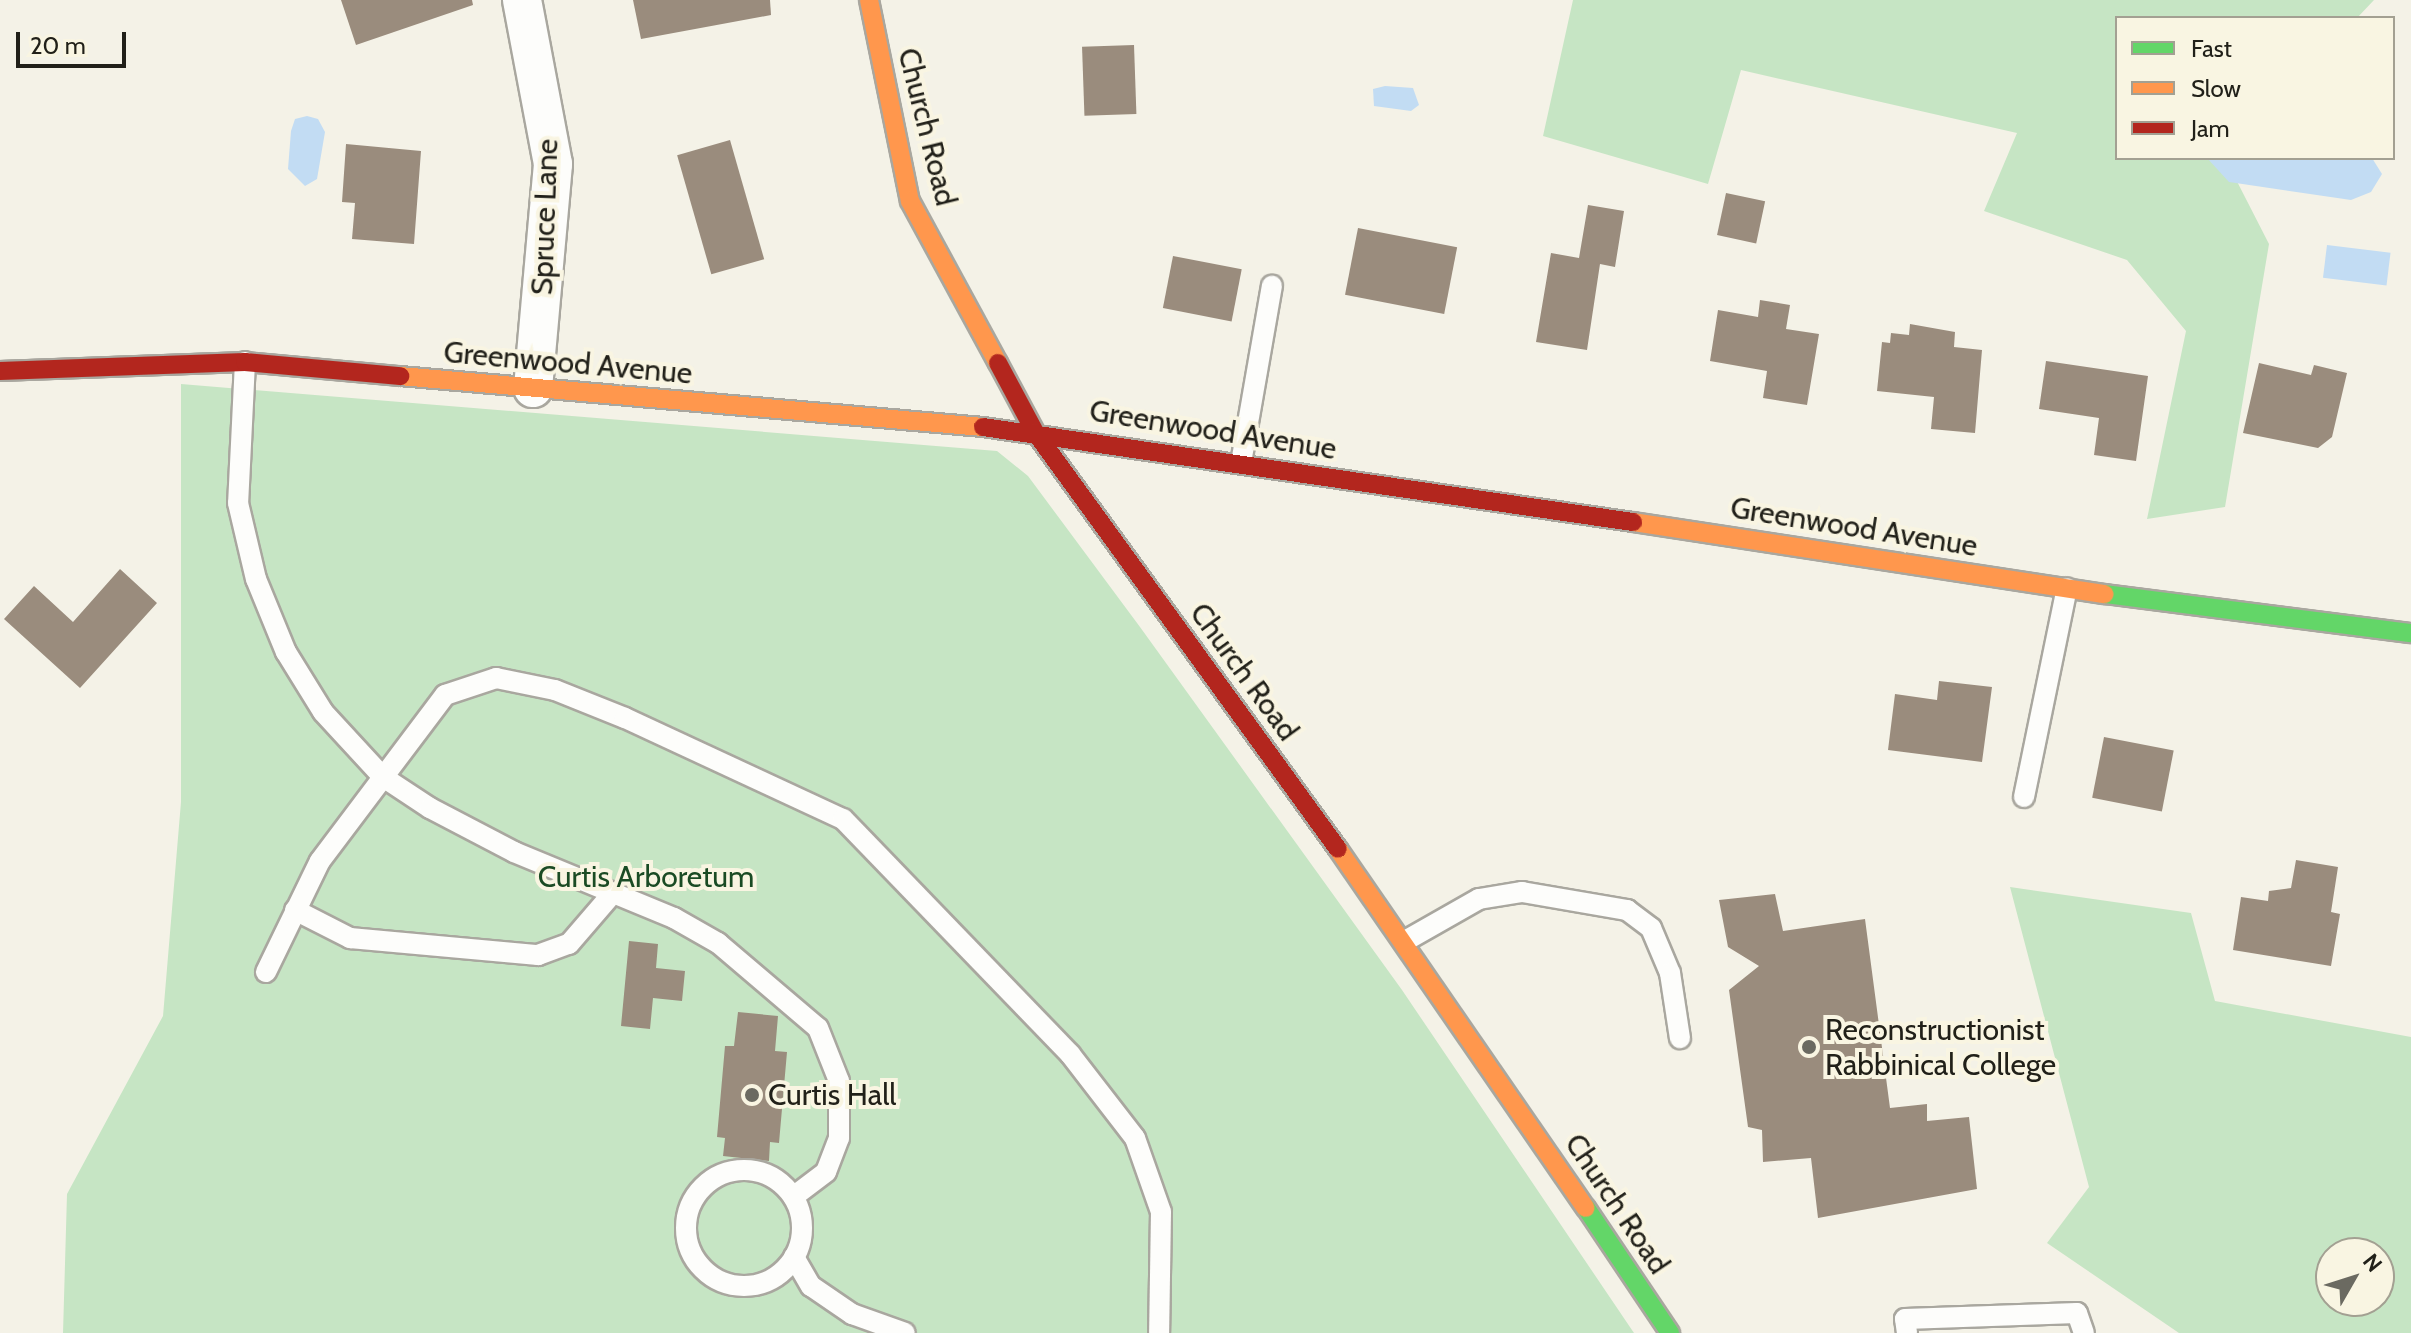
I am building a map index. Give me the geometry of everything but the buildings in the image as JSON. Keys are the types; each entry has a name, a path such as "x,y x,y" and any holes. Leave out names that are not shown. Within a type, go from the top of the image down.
{"main road":[{"name":"Church Road","path":"869,0 910,201 1035,432 1405,941 1670,1333"},
{"name":"Greenwood Avenue","path":"0,371 245,362 1035,432 2067,588 2411,633"}],"street":[{"name":"Spruce Lane","path":"522,0 553,164 533,388"}],"lane":[{"path":"1241,463 1272,286"},
{"path":"245,362 238,503 256,579 286,652 323,712 383,777 514,852 718,943 818,1028 839,1081 839,1138 826,1172 793,1197"},
{"path":"2024,797 2067,588"},
{"path":"266,972 328,849 445,695 496,678 555,690 611,712 843,819 1070,1054 1135,1138 1161,1212 1159,1333"},
{"path":"1405,941 1479,899 1522,892 1627,910 1656,939 1670,973 1680,1038"},
{"path":"295,910 350,938 538,955 569,944 612,894"},
{"path":"727,1172 764,1174 793,1197 802,1227 794,1257 766,1282 729,1285 697,1265 685,1229 696,1193 727,1172"},
{"path":"794,1257 811,1286 852,1314 905,1333"},
{"path":"1907,1333 1905,1319 2077,1313 2084,1333"}],"green space":[{"path":"1573,0 2374,0 2359,16 2115,16 2115,160 2226,160 2269,244 2225,507 2147,519 2186,331 2127,260 1984,211 2017,133 1741,70 1708,184 1543,136"},
{"name":"Curtis Arboretum","path":"181,384 997,451 1028,476 1140,627 1402,990 1634,1333 63,1333 67,1194 163,1016 181,802"},
{"path":"2010,887 2191,913 2215,1001 2411,1037 2411,1333 2179,1333 2047,1243 2089,1187"}],"water":[{"path":"1385,86 1413,88 1419,105 1411,111 1374,106 1373,89"},
{"path":"307,116 318,119 325,132 317,179 305,186 288,169 295,119"},
{"path":"2209,160 2373,160 2382,174 2371,192 2351,200 2229,182"},
{"path":"2327,245 2391,253 2387,286 2323,278"}],"traffic: fast":[{"path":"2105,594 2411,633"},
{"path":"1586,1208 1670,1333"}],"traffic: slow":[{"path":"869,0 910,201 998,363"},
{"path":"400,376 983,427"},
{"path":"1633,522 2105,594"},
{"path":"1338,849 1586,1208"}],"traffic: jam":[{"path":"0,371 245,362 400,376"},
{"path":"998,363 1035,432 1338,849"},
{"path":"983,427 1633,522"}],"place":[{"name":"Reconstructionist Rabbinical College","path":"1809,1047"},
{"name":"Curtis Hall","path":"752,1095"}]}
